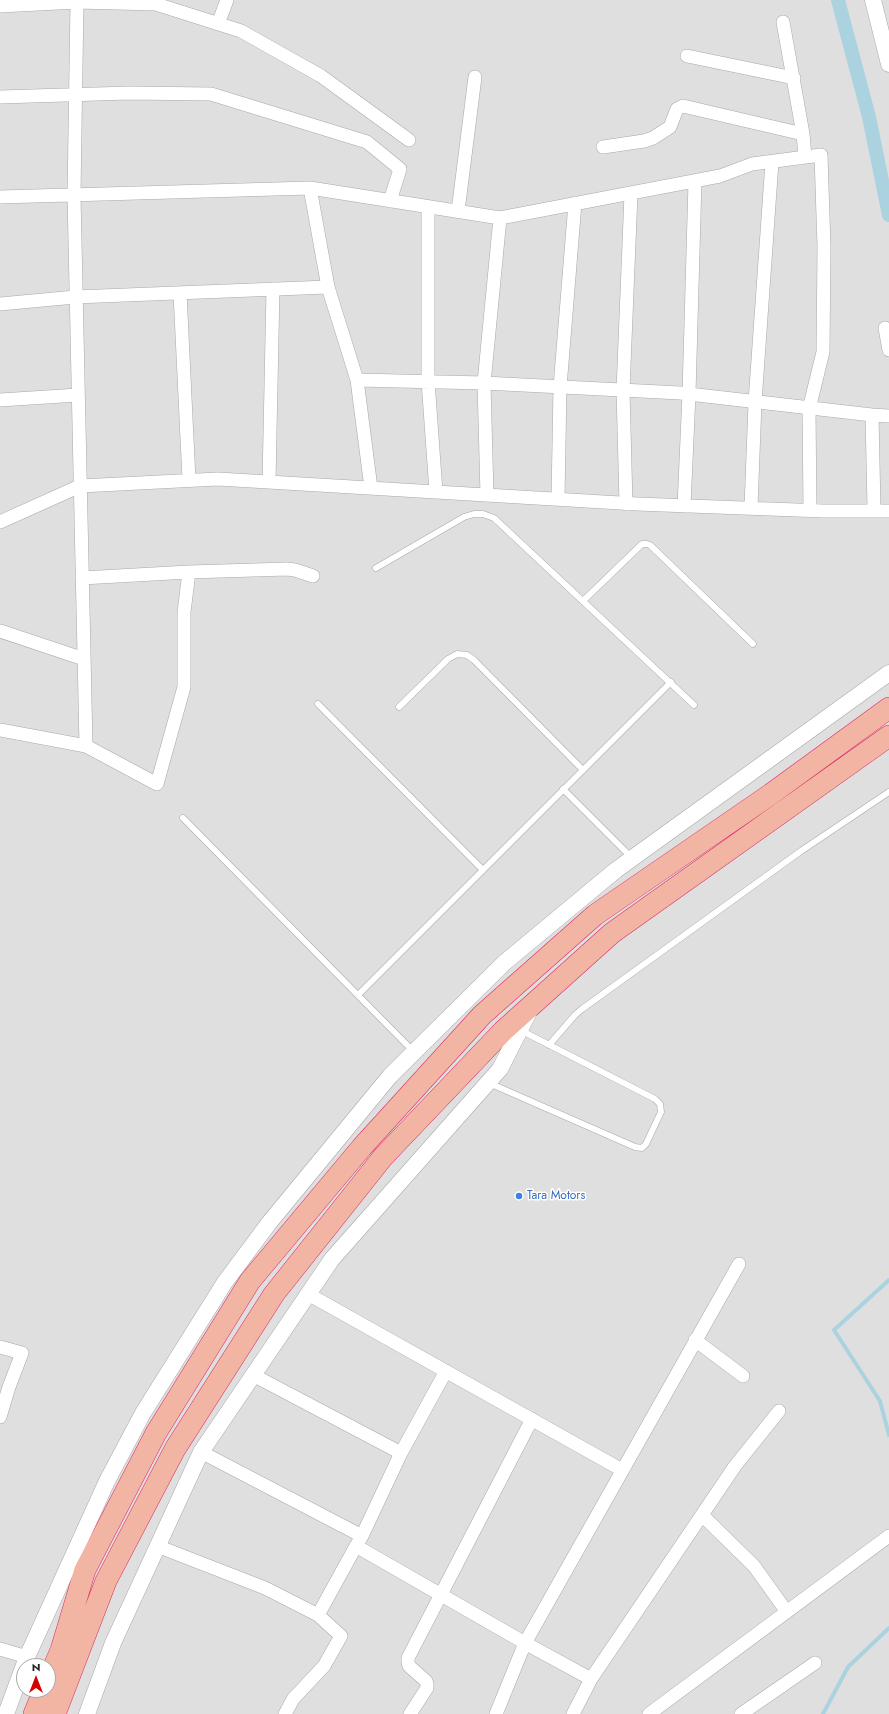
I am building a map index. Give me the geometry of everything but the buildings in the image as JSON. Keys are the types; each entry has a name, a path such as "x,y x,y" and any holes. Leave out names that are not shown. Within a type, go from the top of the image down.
{"highway":[{"path":"56,1662 61,1650 85,1570 156,1433 250,1280 362,1147 482,1015 595,916 771,794 889,708"},
{"path":"55,1714 106,1581 175,1450 274,1294 384,1157 503,1031 612,933 889,736"},
{"path":"34,1714 41,1698"}],"street":[{"path":"218,24 227,0"},
{"path":"873,0 889,64"},
{"path":"0,6 77,1 156,4 241,31 321,76 409,140"},
{"path":"77,1 74,195 75,297 86,746"},
{"path":"783,22 794,78 805,157"},
{"path":"687,56 794,78"},
{"path":"458,211 475,77"},
{"path":"0,97 75,94 211,94 367,142 400,169 390,201"},
{"path":"603,147 644,141 653,138 670,127 677,109 683,106 803,134"},
{"path":"0,197 310,188 500,218 720,176 752,164 821,155 824,247 823,352 809,409 810,510"},
{"path":"751,508 755,402 772,162"},
{"path":"684,506 689,394 695,180"},
{"path":"310,188 328,287 357,380 371,488"},
{"path":"626,504 623,390 631,194"},
{"path":"558,500 560,387 574,203"},
{"path":"428,207 428,382 436,492"},
{"path":"486,495 484,383 500,218"},
{"path":"0,304 75,297 328,287"},
{"path":"269,482 273,289"},
{"path":"180,293 189,480"},
{"path":"885,328 889,350"},
{"path":"357,380 484,383 689,394 809,409 889,416"},
{"path":"0,400 78,395"},
{"path":"872,415 874,509"},
{"path":"0,522 80,486 218,478 626,504 810,510 874,509 889,511"},
{"path":"82,578 189,572 287,569 314,576"},
{"path":"0,730 86,746 157,784 184,687 184,612 189,572"},
{"path":"0,631 84,659"},
{"path":"6,1714 27,1657 107,1481 138,1422 225,1282 269,1223 390,1076 504,963 632,858 889,673"},
{"path":"87,1714 112,1643 200,1452 332,1259 500,1069 534,1004"},
{"path":"496,1714 525,1643 739,1264"},
{"path":"308,1294 622,1470"},
{"path":"695,1340 743,1376"},
{"path":"0,1347 22,1353 9,1387 0,1417"},
{"path":"318,1615 359,1541 401,1453 446,1371"},
{"path":"253,1375 401,1453"},
{"path":"573,1714 591,1679 702,1514 735,1466 779,1411"},
{"path":"410,1714 427,1688 428,1684 409,1666 408,1658 532,1420"},
{"path":"200,1452 359,1541 441,1595 591,1679"},
{"path":"702,1514 754,1566 787,1612"},
{"path":"649,1714 889,1536"},
{"path":"157,1546 265,1588 318,1615 341,1636 324,1666 293,1699 285,1714"},
{"path":"0,1650 27,1657"},
{"path":"741,1714 815,1663"}],"lane":[{"path":"376,568 464,517 474,514 483,514 494,518 694,705"},
{"path":"583,601 642,544 647,544 650,545 753,644"},
{"path":"399,707 448,659 457,654 467,655 474,660 583,770"},
{"path":"358,995 670,682"},
{"path":"318,704 483,870"},
{"path":"563,789 632,858"},
{"path":"549,1045 582,1009 801,851 889,792"},
{"path":"183,818 414,1052"},
{"path":"488,1082 635,1147 642,1148 646,1144 661,1112 660,1104 655,1099 520,1030"}],"shaded area":[{"path":"0,0 889,0 889,1714 0,1714"}],"waterway":[{"path":"838,0 869,117 889,215"},
{"path":"889,1280 834,1330 880,1401 889,1435"},
{"path":"823,1714 848,1667 889,1628"}],"place":[{"name":"Tara Motors","path":"519,1196"}]}
